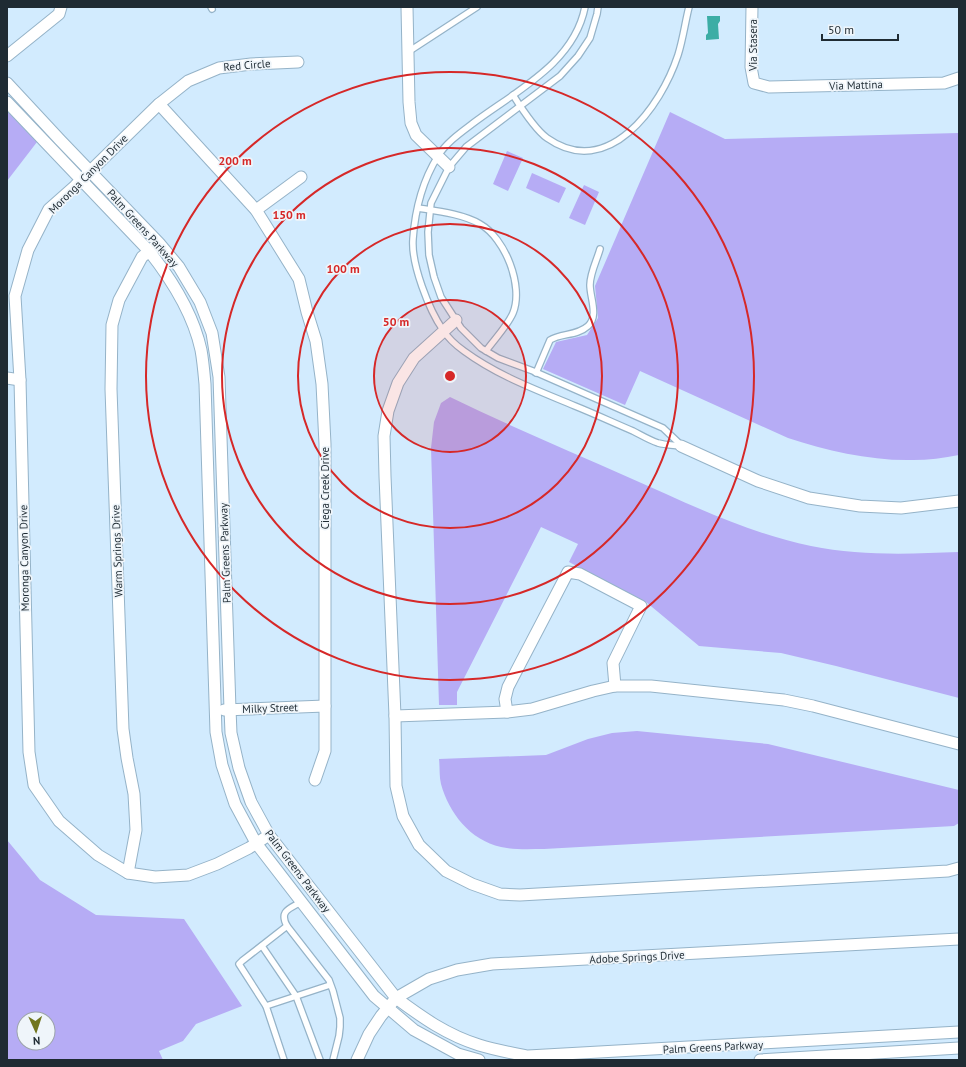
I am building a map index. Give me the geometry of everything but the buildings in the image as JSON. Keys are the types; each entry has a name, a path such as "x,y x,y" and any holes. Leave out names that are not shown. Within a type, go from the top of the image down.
{"street":[{"path":"7,56 59,14 61,7"},
{"path":"407,7 409,102 411,123 416,135 449,167"},
{"name":"Via Stasera","path":"752,7 751,67 754,83"},
{"name":"Red Circle","path":"159,104 188,81 219,68 251,64 298,62"},
{"name":"Via Mattina","path":"754,83 768,87 806,87 944,83 959,78"},
{"name":"Palm Greens Parkway","path":"7,83 159,243 179,267 200,302 212,333 219,377 230,709 232,733 239,768 251,802 269,835 396,998 422,1018 444,1030 479,1045 528,1056 959,1032"},
{"name":"Palm Greens Parkway","path":"7,102 149,251 167,274 190,315 201,349 205,384 216,732 222,765 235,804 256,843 374,996 414,1030 458,1054 479,1060"},
{"name":"Moronga Canyon Drive","path":"159,104 91,171 49,209 28,250 15,296 20,380 29,752 34,785 59,821 98,855 128,873 155,877 188,875 217,864 269,835"},
{"name":"Ciega Creek Drive","path":"159,104 256,210 299,279 316,341 322,384 325,444 325,751 315,780"},
{"path":"256,210 301,177"},
{"name":"Warm Springs Drive","path":"128,873 136,830 134,794 127,758 124,729 111,389 112,325 119,300 142,257 159,243"},
{"path":"456,320 414,358 398,383 388,411 384,436 395,716 396,786 403,816 419,845 446,871 472,884 500,894 536,894 948,871 959,868"},
{"path":"7,378 20,380"},
{"path":"681,446 758,481 809,498 860,506 901,508 959,501"},
{"path":"507,712 506,698 508,687 568,572 580,574 641,606 613,663 615,686"},
{"path":"395,716 507,712 532,709 615,686 651,686 784,700 813,706 959,744"},
{"name":"Milky Street","path":"215,710 325,706"},
{"name":"Adobe Springs Drive","path":"357,1060 369,1034 396,998 429,979 457,970 492,964 959,939"},
{"path":"888,1036 890,1056"},
{"name":"Palm Greens Parkway","path":"760,1060 890,1056 959,1048"}],"lane":[{"path":"408,52 477,7"},
{"path":"585,7 582,19 571,41 550,66 513,95 455,136 438,156 426,182 418,208 413,240 414,258 429,305 443,331 463,350 491,369 657,442 681,446"},
{"path":"598,7 598,14 590,38 578,56 560,76 466,147 449,167 431,203 428,232 429,255 434,277 441,297 461,328 481,348 498,358 663,428 681,446"},
{"path":"513,95 545,138 564,148 582,151 604,148 620,140 636,128 651,109 678,55 689,7"},
{"path":"418,208 469,219 481,224 492,234 501,246 512,269 516,283 516,296 512,314 486,351"},
{"path":"536,373 550,340 555,337 582,330 588,326 592,320 593,315 590,283 600,249"},
{"path":"301,902 286,911 284,920 329,980 340,1018 339,1036 333,1060"},
{"path":"284,1060 266,1006 239,964 287,926"},
{"path":"262,946 296,996 320,1060"},
{"path":"266,1006 330,985"}],"shaded area":[{"path":"707,16 720,16 720,21 718,24 719,39 706,40 706,35 708,33"},
{"path":"7,111 37,142 7,181"},
{"path":"670,112 725,139 959,133 959,455 924,460 897,460 850,454 818,447 788,438 640,371 625,405 543,369 556,342 587,335 598,318 595,286"},
{"path":"507,151 523,158 508,191 493,184"},
{"path":"532,173 566,188 559,203 526,188"},
{"path":"584,185 599,192 585,225 569,218"},
{"path":"450,397 697,508 764,534 811,546 866,553 903,554 959,552 959,698 781,653 699,646 646,602 569,562 578,544 541,527 457,692 457,705 439,705 431,448 434,422 441,403"},
{"path":"637,731 768,744 959,790 959,823 954,826 544,849 512,849 501,847 480,838 462,824 449,805 441,784 439,759 546,755 588,739 612,733"},
{"path":"7,840 40,880 96,915 184,919 242,1006 196,1024 183,1041 159,1051 163,1060 7,1060"}]}
